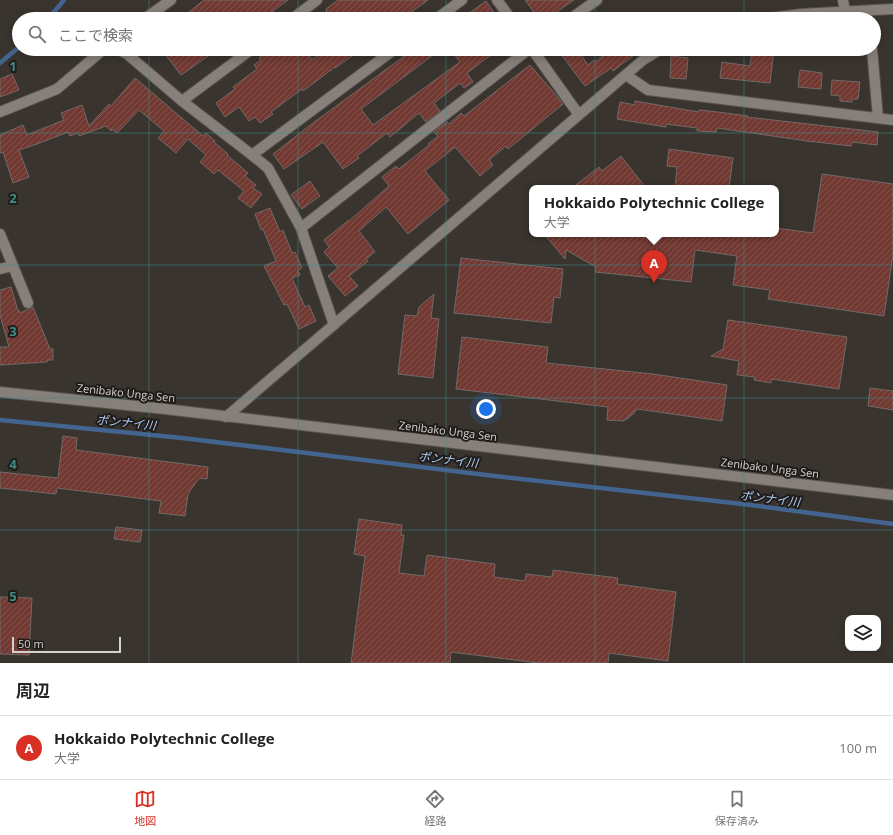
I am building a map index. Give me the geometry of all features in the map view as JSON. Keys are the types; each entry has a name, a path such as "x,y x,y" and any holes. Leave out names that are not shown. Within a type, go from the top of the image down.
{"street":[{"path":"154,12 171,0"},
{"path":"301,12 317,0"},
{"path":"446,12 462,0"},
{"path":"498,0 506,12"},
{"path":"580,12 596,0"},
{"path":"844,0 845,12"},
{"path":"881,12 893,9"},
{"path":"0,112 57,89 96,56"},
{"path":"129,56 182,101 268,168 300,228 334,325"},
{"path":"182,101 243,56"},
{"path":"252,155 386,56"},
{"path":"300,228 522,56"},
{"path":"536,56 579,115"},
{"path":"226,417 626,74 650,56"},
{"path":"873,56 878,118"},
{"path":"626,74 648,90 893,120"},
{"path":"0,234 28,303"},
{"path":"0,269 13,266"},
{"name":"Zenibako Unga Sen","path":"0,392 165,409 893,495"}],"building":[{"path":"204,0 288,0 272,12 189,12"},
{"path":"338,0 428,0 411,12 326,12 327,11 326,9"},
{"path":"525,0 574,0 556,12 534,12"},
{"path":"486,1 493,11 492,12 471,12"},
{"path":"166,56 208,56 181,75"},
{"path":"262,56 309,56 312,60 317,56 352,56 303,91 302,89 271,112 273,114 260,123 255,117 249,121 239,107 225,117 216,103 235,89 233,87 257,69 254,65 261,60 259,58"},
{"path":"404,56 432,56 361,109 373,125 460,62 455,56 490,56 467,73 473,82 464,88 460,83 434,103 440,111 426,122 419,113 390,137 387,133 357,156 359,158 343,169 323,142 284,169 273,154"},
{"path":"562,56 582,56 588,65 603,56 633,56 613,71 611,68 585,86"},
{"path":"671,56 688,58 686,79 670,78"},
{"path":"751,56 773,56 770,83 720,78 722,62 750,66"},
{"path":"530,65 563,104 508,149 506,146 489,160 493,165 480,176 455,147 425,171 449,200 408,234 386,207 359,231 375,252 366,259 368,261 349,276 358,286 345,296 328,276 338,268 324,252 329,247 324,240 349,221 389,186 382,177 396,166 399,169 429,145 428,144 438,136 434,132 447,122 449,124 461,113 464,116"},
{"path":"800,70 822,73 821,89 798,87"},
{"path":"12,74 19,90 0,97 0,79"},
{"path":"135,78 203,136 206,133 228,154 227,155 248,173 245,176 256,185 253,188 262,194 251,208 238,198 244,191 218,170 214,174 200,162 206,155 188,139 176,153 158,138 164,131 139,110 117,133 112,129 111,131 106,126 79,136 78,133 70,136 68,132 19,150 29,177 13,183 3,152 0,153 0,135 23,125 27,135 64,120 61,113 82,105 89,126 109,104 111,106"},
{"path":"832,80 860,82 858,99 852,99 852,102 840,101 840,96 831,95"},
{"path":"635,101 699,112 699,110 718,112 748,116 747,117 878,132 877,145 852,142 851,146 717,128 716,132 697,131 697,128 666,124 666,127 617,119 620,102 635,105"},
{"path":"669,149 733,158 729,185 675,185 677,167 667,166"},
{"path":"621,156 644,185 576,185 599,167 602,171"},
{"path":"822,174 893,184 893,254 884,316 768,299 770,290 733,285 737,256 695,250 691,282 595,272 596,267 566,250 565,259 547,237 779,237 779,228 813,233"},
{"path":"310,181 320,196 302,209 291,195"},
{"path":"270,208 280,232 283,230 292,253 295,252 302,268 298,270 300,275 292,278 305,307 309,305 316,321 299,329 287,304 284,305 264,266 276,261 255,214"},
{"path":"461,258 563,269 560,298 554,297 551,323 454,313"},
{"path":"11,287 18,311 19,310 20,313 33,307 50,349 53,349 53,360 47,360 47,362 0,365 0,347 9,347 0,315 0,290"},
{"path":"434,294 431,318 439,319 433,378 398,374 405,315 417,316 419,307"},
{"path":"728,320 847,337 839,389 771,379 771,383 754,380 755,377 737,375 739,361 711,356 723,349"},
{"path":"462,337 548,347 546,363 653,374 727,385 722,421 637,409 634,411 634,414 631,414 629,418 626,420 624,419 624,421 607,420 608,407 456,389"},
{"path":"870,388 893,391 893,410 868,406"},
{"path":"63,436 77,438 76,450 208,467 207,479 199,478 188,494 185,516 159,513 161,501 57,488 56,494 0,488 0,472 58,478"},
{"path":"359,519 402,525 401,535 404,535 399,573 424,576 427,555 495,564 494,577 525,581 526,574 552,577 553,570 618,578 617,584 676,592 668,661 609,653 608,663 539,663 451,652 450,663 351,663 365,556 354,554"},
{"path":"116,527 142,530 140,542 114,539"},
{"path":"0,597 32,598 29,655 0,654"}],"waterway":[{"name":"ポンナイ川","path":"54,12 64,0"},
{"name":"ポンナイ川","path":"0,63 12,53"},
{"name":"ポンナイ川","path":"0,420 182,438 751,505 893,524"}],"place":[{"name":"Hokkaido Polytechnic College","path":"654,283"}]}
